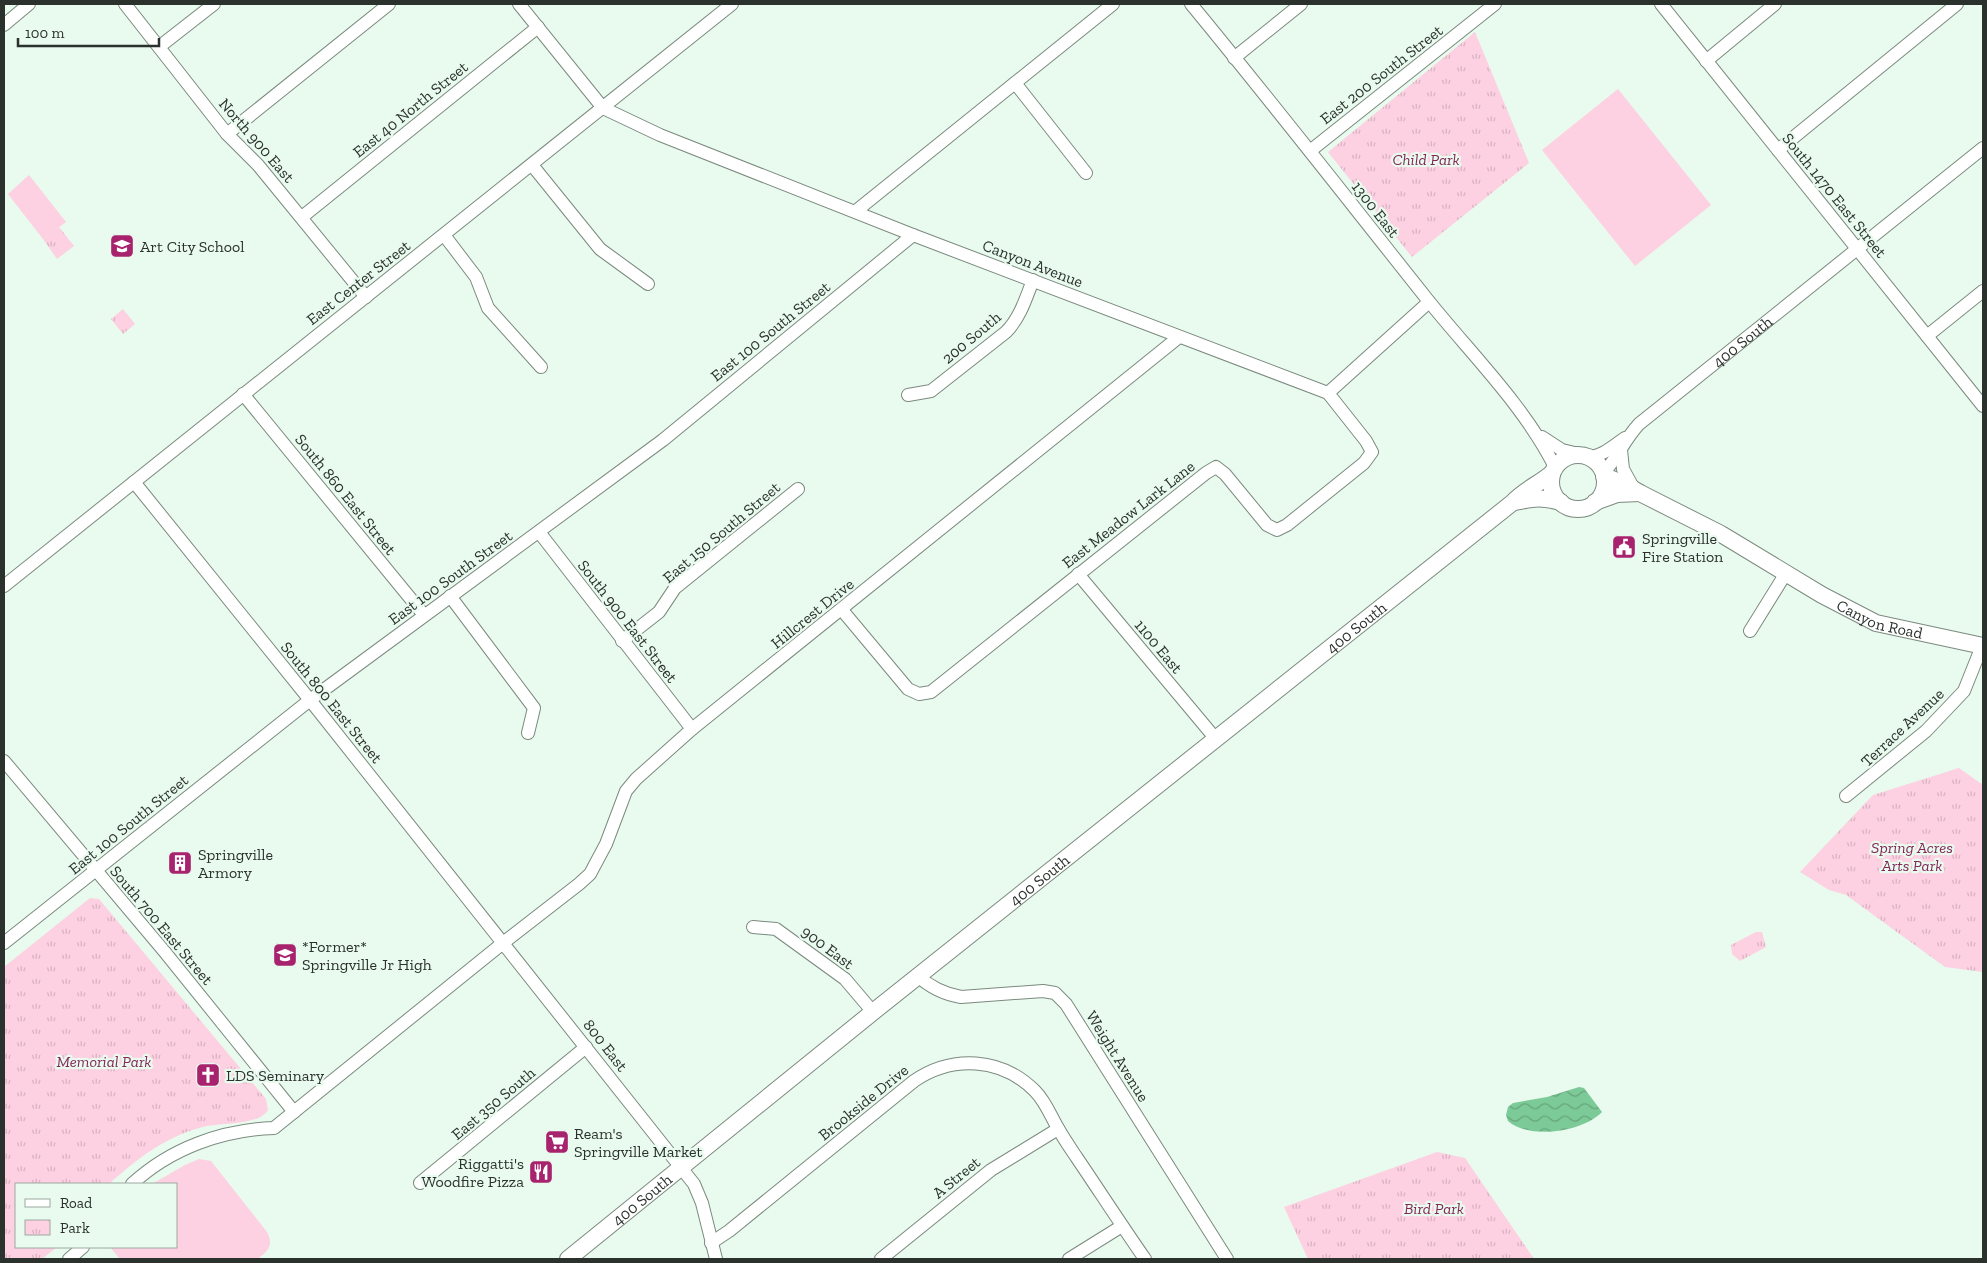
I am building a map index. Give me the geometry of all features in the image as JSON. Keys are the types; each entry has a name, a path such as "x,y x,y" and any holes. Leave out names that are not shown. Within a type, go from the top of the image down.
{"main road":[{"path":"1561,502 1552,488 1554,470 1568,456 1585,456 1600,467 1604,475 1603,490 1595,502"},
{"name":"400 South","path":"568,1259 873,1012 1512,502 1523,491 1542,481 1554,470"},
{"name":"Canyon Road","path":"1604,475 1721,534 1822,596 1876,623 1983,646"},
{"path":"1512,502 1542,498 1561,502 1574,508 1582,508 1617,494 1637,491"}],"street":[{"path":"4,24 30,4"},
{"name":"North 900 East","path":"125,4 227,134 258,165 366,297"},
{"path":"159,47 214,4"},
{"path":"227,134 389,4"},
{"name":"East Center Street","path":"4,586 732,4"},
{"path":"856,212 1014,82 1113,4"},
{"name":"1300 East","path":"1192,4 1429,302 1536,433 1554,470"},
{"path":"1234,58 1301,4"},
{"name":"East 200 South Street","path":"1310,151 1495,4"},
{"name":"South 1470 East Street","path":"1660,4 1983,406"},
{"path":"1706,61 1775,4"},
{"path":"1778,150 1957,4"},
{"path":"527,6 538,27 603,108"},
{"name":"East 40 North Street","path":"302,217 538,27"},
{"path":"1014,82 1086,173"},
{"name":"Canyon Avenue","path":"603,108 660,135 913,235 1328,393"},
{"name":"400 South","path":"1604,475 1639,424 1983,148"},
{"path":"532,165 600,249 648,284"},
{"path":"444,235 476,277 488,308 541,367"},
{"name":"East 100 South Street","path":"4,943 310,700 663,440 913,235"},
{"name":"200 South","path":"908,395 931,391 1006,332 1014,324 1033,280"},
{"path":"1928,336 1983,291"},
{"path":"1328,393 1429,302"},
{"name":"Hillcrest Drive","path":"133,1183 157,1165 190,1147 229,1134 274,1128 590,874 606,844 626,791 636,778 692,729 842,610 1179,336"},
{"name":"East Meadow Lark Lane","path":"842,610 908,689 919,694 931,692 1078,574 1216,467 1225,474 1267,525 1277,530 1287,525 1364,464 1372,452 1366,441 1328,393"},
{"name":"South 860 East Street","path":"243,394 424,615"},
{"name":"1300 East","path":"1536,433 1562,450 1585,456"},
{"name":"400 South","path":"1585,456 1595,457 1602,454 1629,436"},
{"path":"1621,450 1623,469 1637,491"},
{"name":"South 800 East Street","path":"134,482 503,943"},
{"name":"East 150 South Street","path":"622,641 659,612 675,588 798,489"},
{"name":"South 900 East Street","path":"539,532 692,729"},
{"path":"1750,631 1786,573"},
{"name":"1100 East","path":"1078,574 1215,738"},
{"path":"450,596 534,708 528,733"},
{"name":"Terrace Avenue","path":"1846,796 1926,730 1964,690 1983,646"},
{"name":"South 700 East Street","path":"4,762 164,951 294,1112"},
{"name":"900 East","path":"753,927 776,929 845,979 873,1012"},
{"name":"800 East","path":"503,943 682,1168"},
{"name":"Weight Avenue","path":"918,976 933,988 952,995 1043,991 1056,993 1066,1004 1227,1259"},
{"name":"East 350 South","path":"420,1183 586,1047"},
{"name":"Brookside Drive","path":"711,1243 729,1231 914,1081 926,1073 950,1065 972,1062 1017,1076 1035,1091 1044,1102 1058,1129 1145,1259"},
{"name":"A Street","path":"880,1259 991,1170 1058,1129"},
{"path":"682,1168 694,1184 702,1203 716,1259"},
{"path":"1068,1259 1122,1226"},
{"path":"69,1259 82,1248"}],"green space":[{"name":"Child Park","path":"1475,32 1529,163 1412,257 1328,152"},
{"path":"1618,89 1711,205 1635,266 1542,150"},
{"path":"29,175 66,222 43,239 8,194"},
{"path":"59,227 74,246 57,259 43,239"},
{"path":"123,309 135,324 123,334 111,319"},
{"name":"Spring Acres Arts Park","path":"1959,768 1983,785 1983,972 1945,967 1846,895 1829,890 1800,872 1873,795"},
{"name":"Memorial Park","path":"90,898 99,899 266,1099 268,1110 256,1119 203,1127 164,1142 141,1157 110,1183 15,1183 15,1248 56,1248 42,1259 4,1259 4,967"},
{"path":"1756,932 1762,932 1766,947 1740,961 1732,954 1731,945"},
{"name":"Bird Park","path":"1437,1152 1465,1158 1534,1259 1308,1259 1284,1207"},
{"path":"199,1159 211,1161 267,1232 270,1241 269,1247 258,1259 120,1259 111,1248 178,1248 178,1183 154,1183"}],"water":[{"path":"1579,1087 1584,1088 1602,1112 1582,1125 1569,1129 1542,1132 1517,1127 1508,1121 1506,1115 1508,1107 1513,1103 1547,1097"}],"place":[{"name":"Art City School","path":"122,246"},
{"name":"Springville Fire Station","path":"1624,547"},
{"name":"Springville Armory","path":"180,863"},
{"name":"*Former* Springville Jr High","path":"285,955"},
{"name":"LDS Seminary","path":"208,1075"},
{"name":"Ream's Springville Market","path":"557,1142"},
{"name":"Riggatti's Woodfire Pizza","path":"541,1172"}]}
